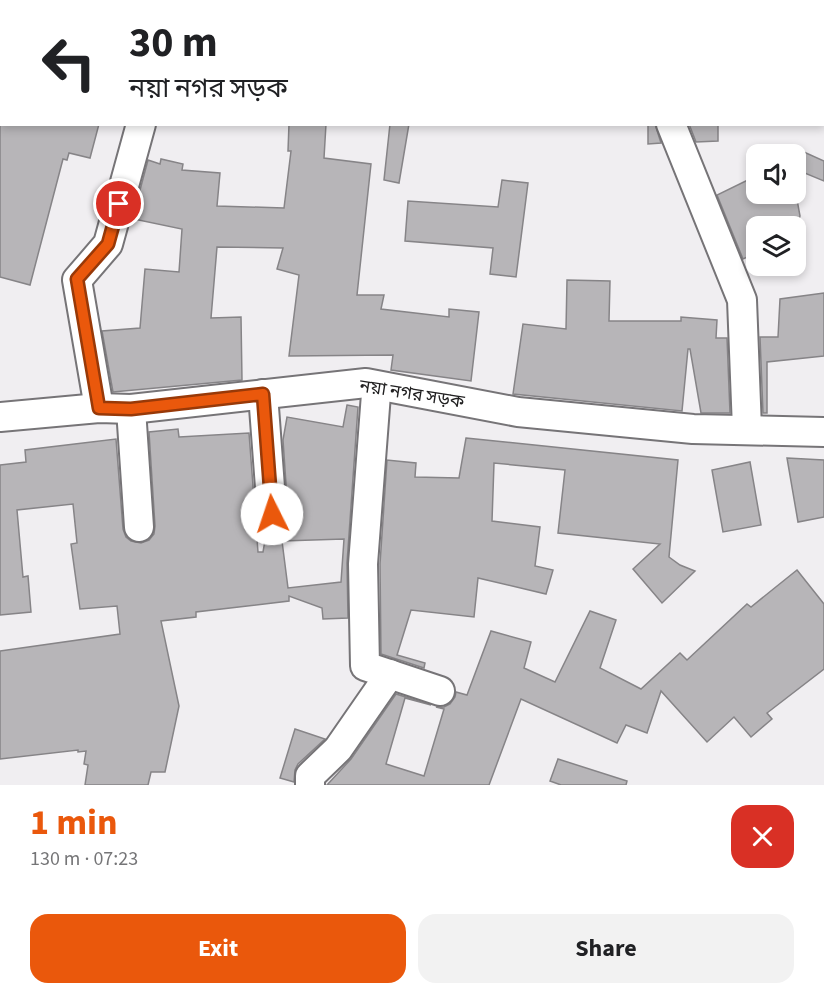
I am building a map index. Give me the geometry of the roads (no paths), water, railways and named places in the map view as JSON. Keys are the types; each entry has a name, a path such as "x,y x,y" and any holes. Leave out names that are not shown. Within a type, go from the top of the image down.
{"street":[{"path":"99,408 77,279 108,244 140,126"},
{"path":"672,126 742,300 747,429"},
{"name":"নয়া নগর সড়ক","path":"0,417 99,408 131,409 366,383 518,412 693,429 824,432"},
{"path":"263,394 272,514"},
{"path":"376,394 363,564 365,666 440,692"},
{"path":"131,409 139,527"},
{"path":"310,785 310,776 338,749 390,674"}]}
